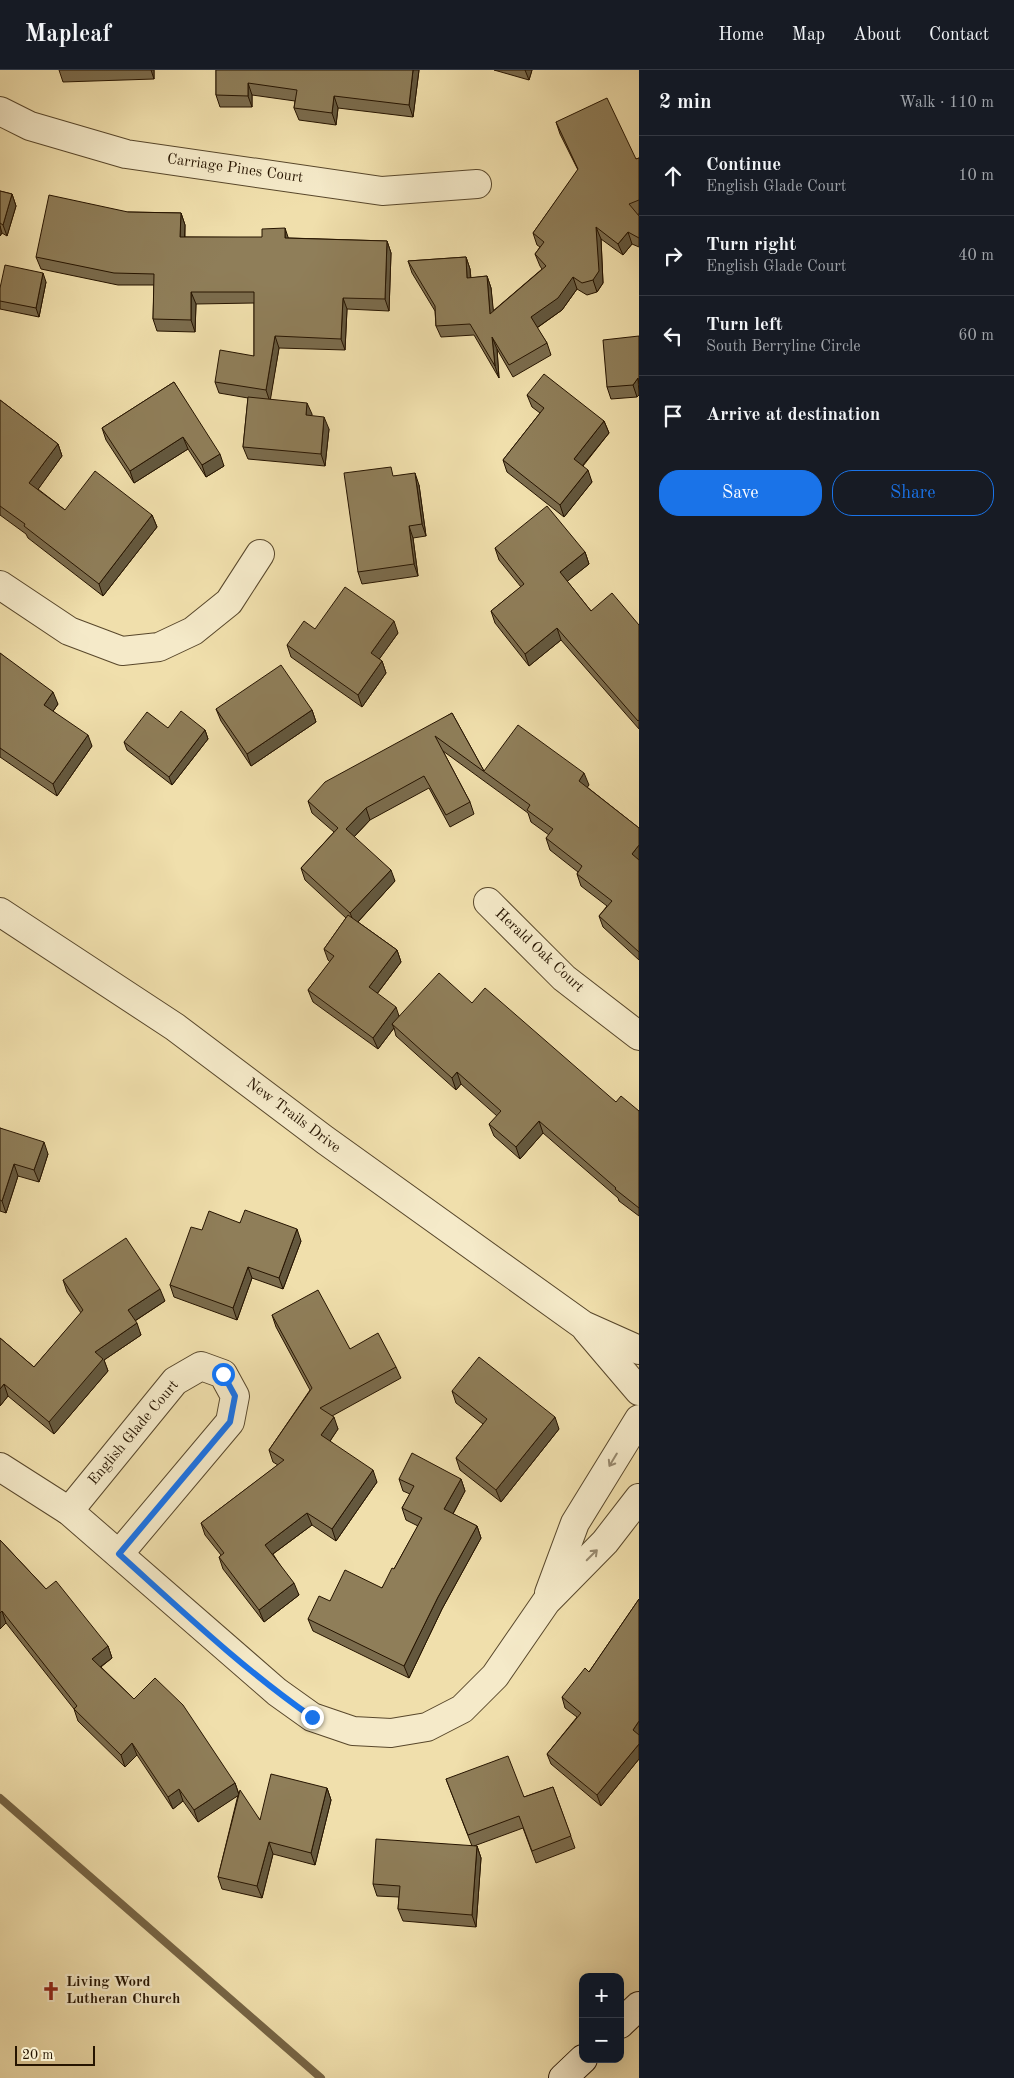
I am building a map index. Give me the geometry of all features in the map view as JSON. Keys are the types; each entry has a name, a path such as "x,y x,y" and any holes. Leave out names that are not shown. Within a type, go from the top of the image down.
{"street":[{"name":"Carriage Pines Court","path":"0,111 30,126 126,154 382,191 477,184"},
{"path":"0,585 69,631 122,651 158,646 193,631 230,602 260,554"},
{"name":"Herald Oak Court","path":"488,902 564,978 639,1036"},
{"name":"New Trails Drive","path":"0,912 175,1027 325,1140 583,1325 639,1350"},
{"name":"New Trails Drive","path":"583,1325 639,1391"},
{"name":"English Glade Court","path":"68,1511 175,1381 201,1366 223,1374 235,1396 230,1422 119,1554"},
{"path":"546,1602 575,1523 639,1419"},
{"path":"0,1467 68,1511 277,1692 312,1717 353,1731 391,1733 427,1727 462,1709 495,1676 546,1602 605,1542 639,1498"},
{"path":"624,2020 639,2006"},
{"path":"563,2078 579,2063"}],"building":[{"path":"216,70 413,70 409,105 334,96 332,113 294,108 297,90 248,83 248,96 216,95"},
{"path":"607,98 636,159 639,158 639,200 629,204 639,216 639,238 628,232 618,244 596,227 599,271 593,280 582,283 573,277 558,298 531,317 547,343 509,365 492,337 495,366 470,324 436,326 435,306 408,261 466,257 467,278 487,276 490,314 546,266 535,254 544,242 533,233 578,169 556,122"},
{"path":"0,191 12,194 3,225 0,223"},
{"path":"49,195 128,212 181,213 180,237 262,237 262,229 285,228 285,238 387,241 385,299 343,298 341,339 275,336 266,390 215,382 220,350 254,356 254,292 191,292 191,320 153,319 154,274 114,273 36,257"},
{"path":"5,265 43,273 36,308 0,301 0,288"},
{"path":"639,336 639,384 638,378 633,385 607,387 603,340"},
{"path":"544,374 604,421 574,459 588,470 560,505 503,460 544,408 527,395"},
{"path":"174,382 220,454 202,465 183,437 130,471 102,428"},
{"path":"248,397 307,403 306,415 324,417 321,454 243,447"},
{"path":"0,400 58,444 29,483 65,510 95,471 152,515 99,584 0,506"},
{"path":"391,467 393,476 415,473 422,524 409,526 414,564 358,572 344,473"},
{"path":"547,506 585,552 560,572 591,611 612,593 639,625 638,721 557,628 525,654 491,611 524,584 495,548"},
{"path":"345,587 394,621 371,653 382,661 358,695 287,645 304,621 315,629"},
{"path":"0,653 53,692 44,705 88,735 53,784 0,748"},
{"path":"281,665 312,710 247,754 216,709"},
{"path":"181,711 205,730 169,777 124,742 147,712 168,728"},
{"path":"452,713 484,771 518,725 584,773 579,781 639,828 639,845 632,854 639,860 639,952 599,916 612,901 577,874 582,866 546,838 553,829 527,810 530,805 435,736 470,802 446,815 424,776 366,808 346,829 391,870 350,913 301,868 338,828 308,801 325,782"},
{"path":"348,915 397,950 369,987 396,1007 373,1038 308,990 334,956 324,949"},
{"path":"439,973 472,1003 485,988 616,1102 621,1096 639,1111 639,1208 539,1121 516,1147 489,1124 501,1111 457,1072 452,1078 392,1024"},
{"path":"0,1128 44,1142 34,1170 14,1164 2,1201 0,1200"},
{"path":"245,1210 297,1229 279,1278 248,1267 233,1308 170,1285 191,1227 202,1230 209,1211 240,1223"},
{"path":"126,1238 160,1289 128,1310 137,1323 95,1352 103,1359 49,1422 4,1384 0,1389 0,1338 34,1367 83,1310 63,1280"},
{"path":"318,1290 350,1349 378,1333 396,1367 320,1408 334,1417 321,1435 373,1470 332,1529 307,1513 265,1545 294,1583 259,1610 219,1557 224,1553 201,1523 284,1460 269,1450 312,1388 272,1315"},
{"path":"479,1357 555,1417 496,1490 456,1458 487,1419 452,1391"},
{"path":"412,1453 461,1479 444,1509 477,1526 438,1597 404,1666 308,1619 319,1596 330,1601 345,1570 382,1588 392,1568 394,1569 422,1518 402,1508 414,1486 399,1479"},
{"path":"0,1540 46,1589 56,1581 108,1646 92,1659 134,1699 155,1678 183,1705 235,1783 194,1810 179,1789 168,1797 132,1743 121,1755 74,1709 77,1706 2,1611 0,1613"},
{"path":"639,1599 639,1721 633,1730 639,1735 639,1744 597,1795 547,1754 581,1713 562,1697 585,1668 589,1672"},
{"path":"508,1756 524,1797 553,1787 571,1836 532,1851 519,1816 468,1835 446,1779"},
{"path":"271,1774 327,1788 311,1853 269,1842 257,1886 218,1877 240,1790 260,1820"},
{"path":"376,1839 477,1846 472,1915 398,1909 400,1886 373,1884"}],"waterway":[{"path":"0,1798 321,2078"}],"place":[{"name":"Living Word Lutheran Church","path":"51,1991"}],"route":[{"path":"223,1374 235,1396 230,1422 119,1554 193,1621 277,1692 312,1717"}]}
